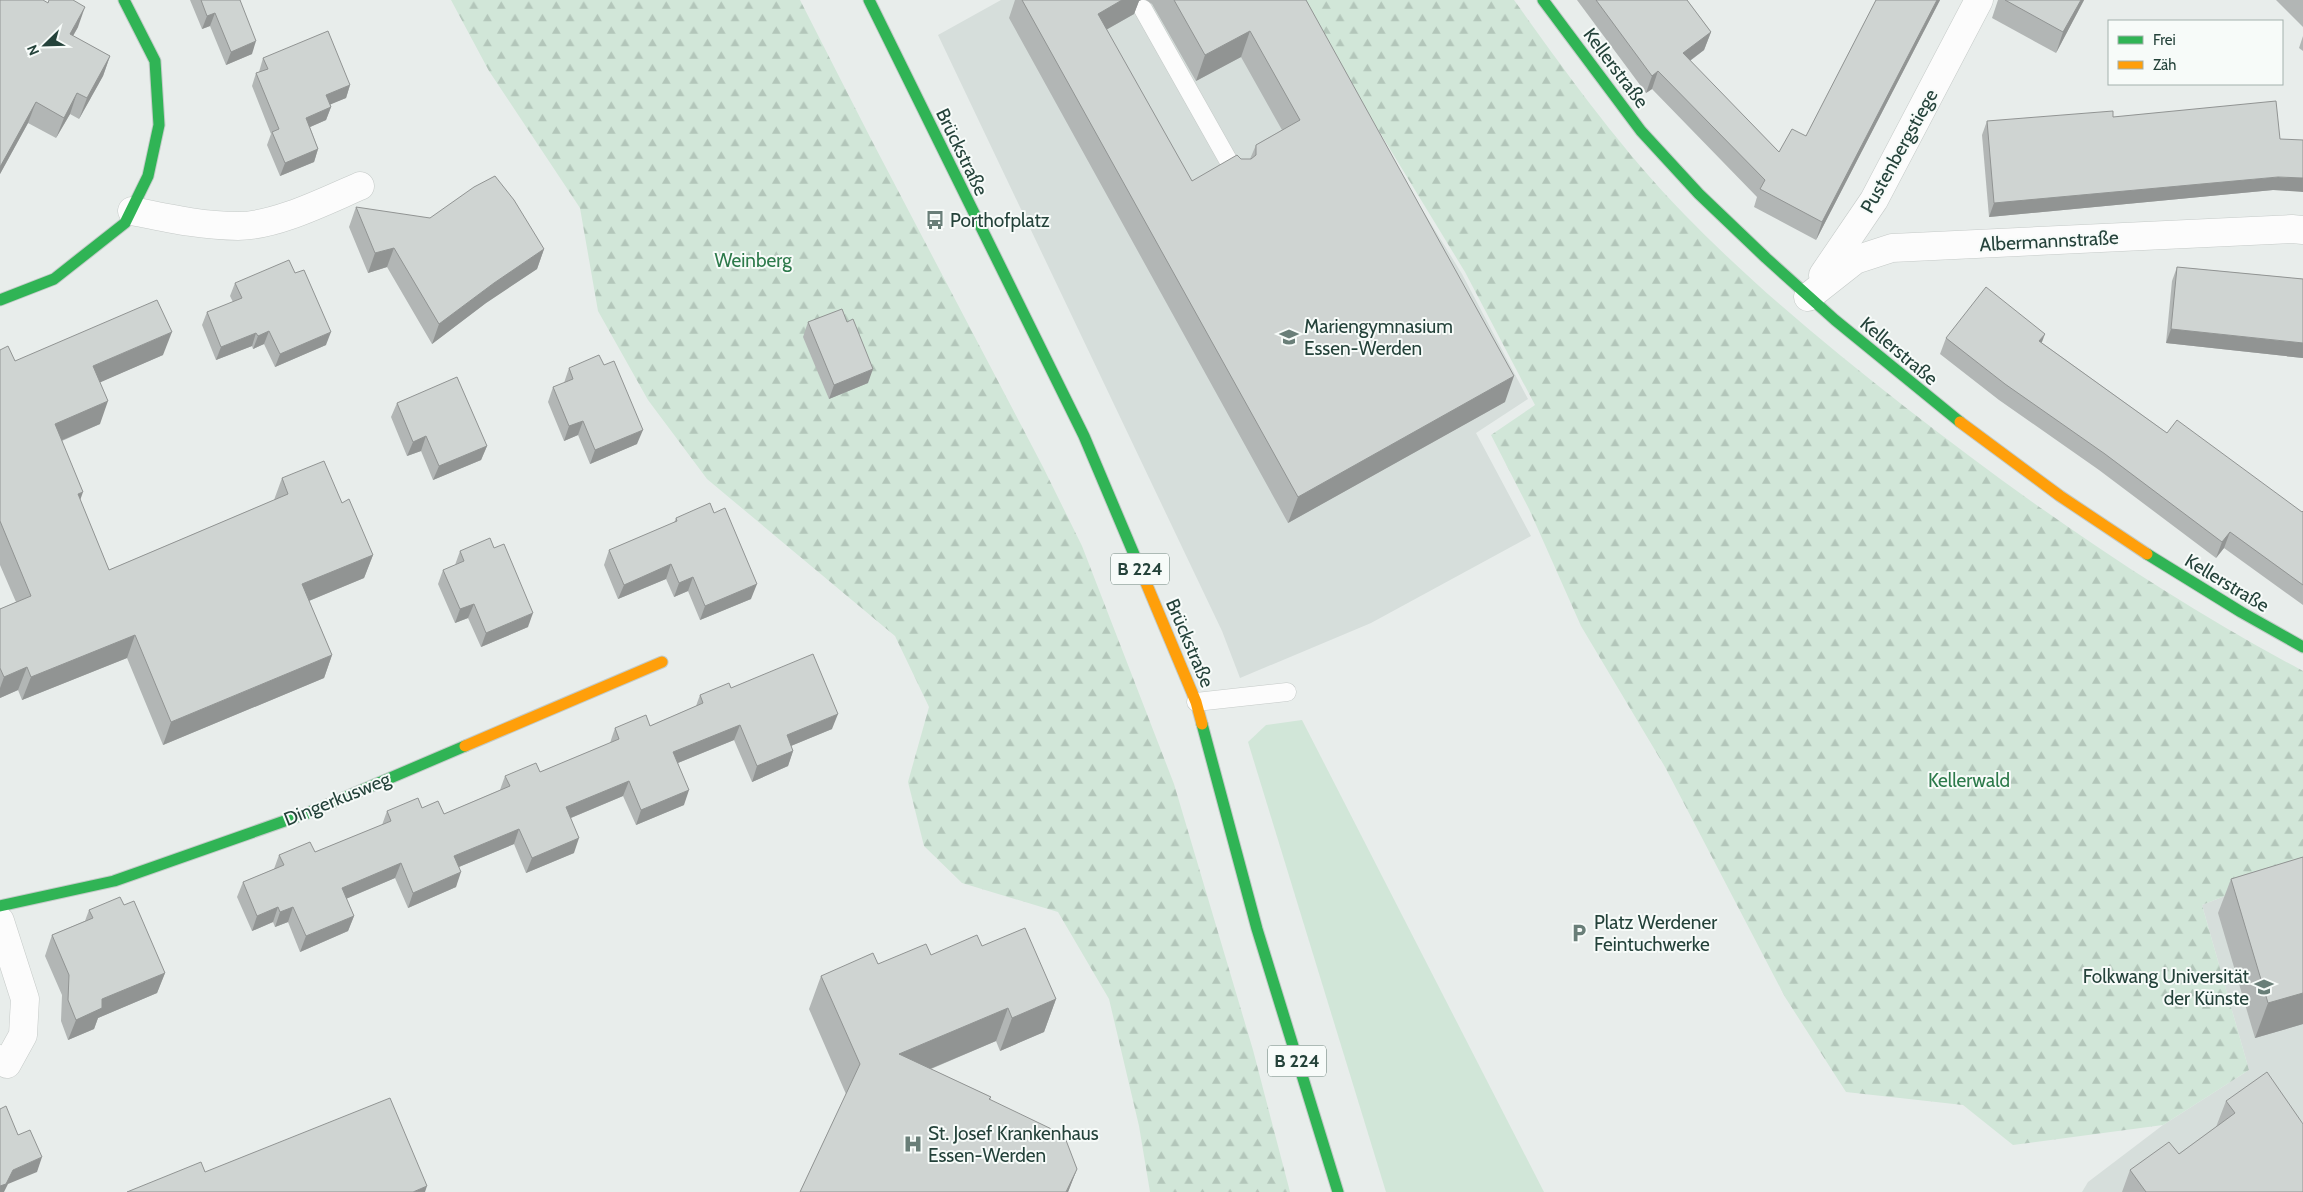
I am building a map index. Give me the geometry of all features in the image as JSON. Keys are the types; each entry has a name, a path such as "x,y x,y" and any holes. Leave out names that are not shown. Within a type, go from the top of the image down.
{"street":[{"path":"0,300 54,279 125,223 148,176 158,125 155,61 124,0"},
{"name":"Kellerstraße","path":"1543,0 1604,84 1655,148 1755,249 1808,297 1887,364 2016,465 2110,531 2243,614 2303,647"},
{"name":"Pustenbergstiege","path":"1808,297 1874,200 1979,0"},
{"name":"Brückstraße","path":"875,2 963,194 1084,436 1196,702 1257,929 1338,1192"},
{"path":"132,211 188,223 240,226 284,217 360,186"},
{"name":"Albermannstraße","path":"1808,297 1855,260 1892,248 2303,230"},
{"name":"Dingerkusweg","path":"0,906 114,881 313,811 662,662"},
{"path":"0,920 24,999 23,1035 7,1064 0,1059"}],"lane":[{"path":"1143,9 1237,176"},
{"path":"1196,702 1287,692"}],"shaded area":[{"name":"Mariengymnasium Essen-Werden","path":"1001,0 1293,0 1462,274 1528,399 1476,433 1531,536 1371,623 1240,678 1222,631 938,35"},
{"name":"Folkwang Universität der Künste","path":"2303,865 2303,1192 2082,1192 2088,1182 2163,1125 2249,1070 2202,905"}],"green space":[{"name":"Weinberg","path":"451,0 800,0 1043,467 1082,546 1174,784 1253,1050 1290,1192 1150,1192 1139,1126 1109,999 1058,912 962,883 924,846 908,782 929,707 895,636 707,479 648,400 598,311 580,208 489,71"},
{"name":"Kellerwald","path":"1299,0 1514,0 1595,110 1660,189 1736,265 1791,314 1905,407 2049,514 2098,548 2199,612 2303,671 2303,865 2202,905 2249,1070 2163,1125 2013,1145 1963,1105 1846,1092 1785,997 1665,767 1581,626 1529,509 1491,435 1535,405 1465,272"},
{"path":"1302,720 1544,1192 1386,1192 1248,742 1266,725"}],"building":[{"path":"0,0 43,0 48,3 49,0 73,0 85,7 70,34 110,56 87,98 77,93 64,118 36,102 0,167"},
{"path":"201,0 240,0 256,41 231,52 215,13 207,16"},
{"path":"1022,0 1122,0 1098,14 1192,181 1237,155 1241,159 1251,159 1256,155 1256,145 1300,120 1250,31 1205,55 1174,0 1306,0 1514,376 1298,497"},
{"path":"1596,0 1687,0 1711,32 1683,53 1779,152 1792,129 1806,136 1876,0 1937,0 1822,222 1760,189 1765,180 1658,71 1652,76"},
{"path":"2005,0 2081,0 2063,32"},
{"path":"328,31 350,85 326,95 331,107 306,118 318,149 285,163 272,132 279,129 256,73 268,69 263,58"},
{"path":"2276,101 2280,139 2303,140 2303,178 2278,177 1994,203 1987,121 2113,111 2113,117"},
{"path":"495,176 514,200 544,249 439,324 394,248 375,253 356,207 430,218 474,187"},
{"path":"289,260 295,273 304,270 331,332 280,354 269,331 258,336 256,333 221,347 207,312 242,298 235,283"},
{"path":"2177,267 2303,279 2303,343 2171,329"},
{"path":"1986,287 2045,334 2039,341 2167,433 2177,420 2303,511 2303,585 2230,532 2222,542 2105,454 2005,384 1946,338"},
{"path":"157,300 172,332 93,366 108,401 55,424 83,492 78,494 109,570 288,494 282,478 324,461 342,503 349,499 373,555 302,584 332,655 171,722 135,635 31,677 27,667 4,677 0,668 0,609 31,596 0,521 0,350 8,346 15,361"},
{"path":"842,309 847,322 853,319 873,369 834,385 808,322"},
{"path":"599,355 604,365 614,361 643,430 595,450 583,421 569,426 553,387 573,379 569,368"},
{"path":"457,377 487,446 439,466 426,436 413,442 397,403"},
{"path":"710,503 714,513 725,508 757,584 705,606 693,577 679,583 671,564 624,585 609,550 677,521 676,518"},
{"path":"490,538 494,548 504,544 533,613 486,633 474,604 460,609 443,570 464,561 460,551"},
{"path":"813,654 838,714 787,735 793,751 757,766 740,725 673,752 689,790 641,810 629,781 566,807 579,838 532,858 519,829 454,856 461,872 413,893 401,863 342,888 354,916 306,936 293,907 280,912 278,907 257,916 243,882 284,865 279,855 310,842 315,852 391,821 387,811 418,798 422,808 438,801 444,814 510,786 505,776 536,763 540,772 619,739 615,728 646,715 650,726 703,703 700,695 729,683 731,688"},
{"path":"2303,857 2303,993 2268,1003 2231,879"},
{"path":"120,897 124,905 134,901 165,973 102,999 102,1008 76,1020 68,1000 69,975 52,935 93,918 89,910"},
{"path":"1025,928 1056,999 1012,1018 1008,1008 899,1054 991,1097 989,1099 1064,1135 1077,1169 1066,1192 800,1192 860,1064 821,976 873,953 878,964 926,944 931,955 977,935 982,946"},
{"path":"2267,1072 2303,1124 2303,1192 2146,1192 2130,1170 2169,1142 2179,1154 2235,1113 2226,1101"},
{"path":"390,1098 427,1186 413,1192 127,1192 201,1162 205,1172"},
{"path":"6,1106 18,1135 30,1130 42,1157 13,1170 6,1184 0,1186 0,1109"}],"traffic: fast":[{"path":"0,300 54,279 125,223 148,176 159,125 155,61 124,0"},
{"path":"869,0 1084,436 1144,578"},
{"path":"1543,0 1641,131 1699,194 1835,320 1960,422"},
{"path":"2147,554 2241,612 2303,647"},
{"path":"1202,724 1257,929 1338,1192"},
{"path":"0,906 114,881 313,811 465,746"}],"traffic: slow":[{"path":"1960,422 2060,496 2147,554"},
{"path":"1144,578 1196,702 1202,724"},
{"path":"465,746 662,662"}],"place":[{"name":"Porthofplatz","path":"935,220"},
{"name":"Mariengymnasium Essen-Werden","path":"1289,337"},
{"name":"Platz Werdener Feintuchwerke","path":"1579,933"},
{"name":"Folkwang Universität der Künste","path":"2264,987"},
{"name":"St. Josef Krankenhaus Essen-Werden","path":"913,1144"}]}
